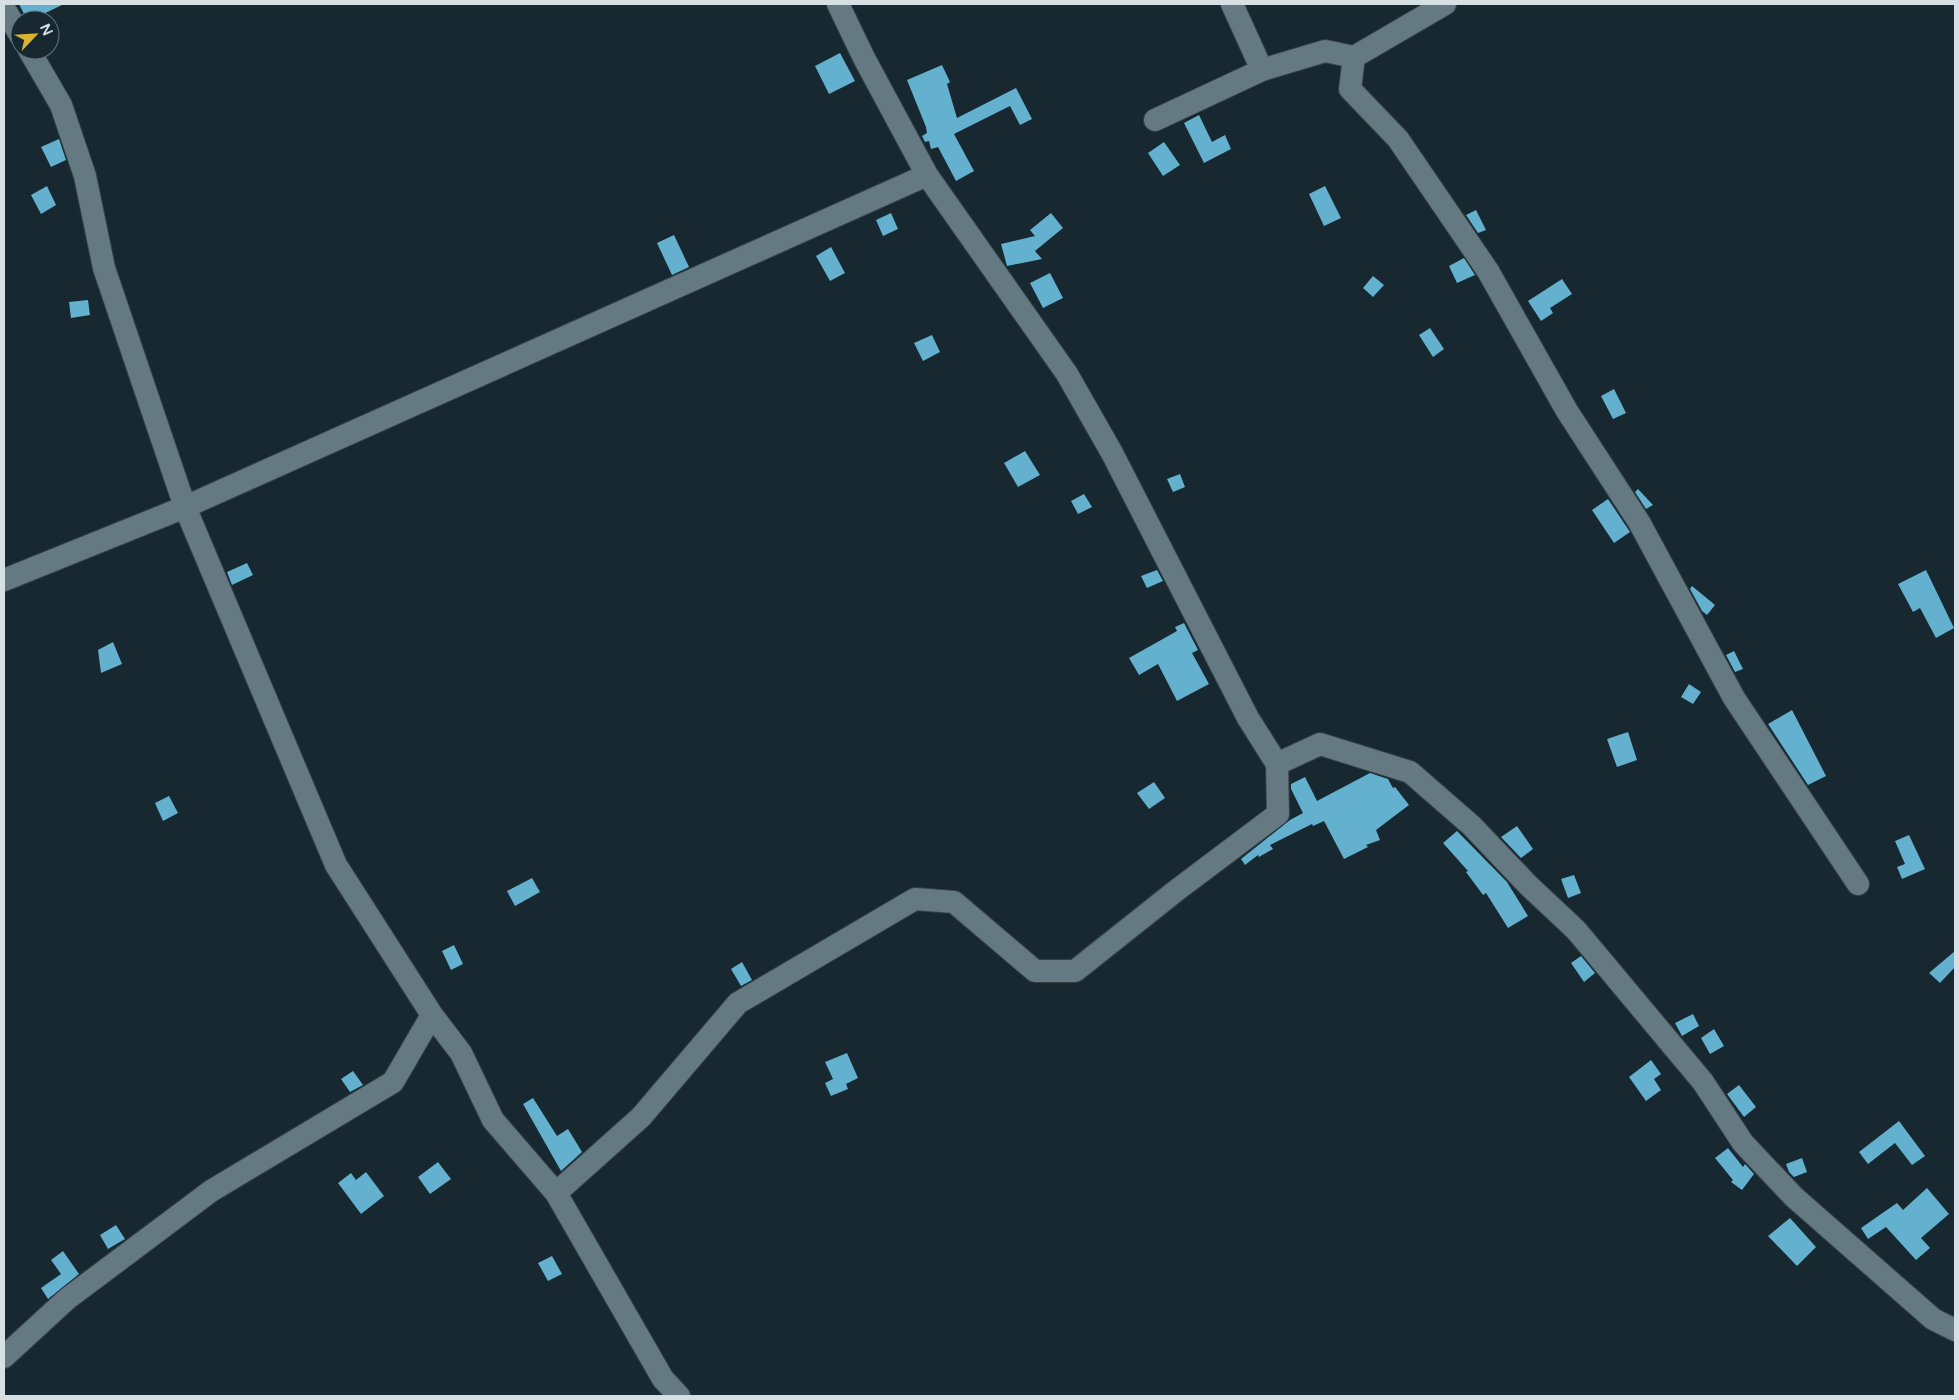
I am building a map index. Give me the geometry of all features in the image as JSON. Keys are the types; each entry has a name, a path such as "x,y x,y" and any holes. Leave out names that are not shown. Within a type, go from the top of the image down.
{"street":[{"path":"556,1193 641,1117 738,1003 915,899 954,902 1035,971 1075,971 1176,890 1278,814 1277,764 1248,718 1112,453 1067,374 927,175 864,58 838,4"},
{"path":"1232,4 1262,70"},
{"path":"1154,120 1262,70 1325,51 1354,58 1445,4"},
{"path":"1354,58 1350,89 1398,139 1488,271 1567,412 1639,522 1734,698 1858,884"},
{"path":"34,60 61,105 85,176 104,268 185,507 336,865 432,1015 460,1053 493,1120 556,1193 663,1379 679,1396"},
{"path":"4,580 185,507 927,175"},
{"path":"1277,764 1320,744 1410,772 1472,826 1528,885 1576,930 1702,1082 1743,1143 1794,1197 1933,1319 1955,1330"},
{"path":"4,1357 68,1299 210,1191 393,1082 432,1015"}],"building":[{"path":"19,4 64,4 52,10 22,10"},
{"path":"840,53 855,81 829,94 815,66"},
{"path":"942,65 950,82 947,84 957,118 1016,88 1032,119 1020,125 1010,106 954,134 974,171 956,181 938,147 931,149 929,141 925,142 922,136 927,133 926,127 907,80"},
{"path":"1199,115 1212,142 1225,135 1231,149 1204,163 1184,123"},
{"path":"59,139 66,160 51,167 41,147"},
{"path":"1164,142 1180,165 1163,176 1148,153"},
{"path":"47,186 56,205 41,214 31,195"},
{"path":"1325,186 1341,218 1324,226 1309,194"},
{"path":"1476,210 1486,230 1478,233 1466,215"},
{"path":"891,213 898,229 883,236 876,220"},
{"path":"1051,213 1063,228 1035,251 1042,259 1007,266 1001,244 1035,236 1030,230"},
{"path":"674,235 689,267 672,275 657,243"},
{"path":"831,247 845,273 830,281 816,256"},
{"path":"1464,258 1475,275 1457,283 1449,266"},
{"path":"1050,273 1063,298 1043,308 1030,283"},
{"path":"1373,276 1384,285 1373,297 1363,288"},
{"path":"1562,279 1572,294 1550,308 1553,313 1541,321 1528,301"},
{"path":"88,300 90,315 71,318 69,302"},
{"path":"1430,328 1444,349 1433,357 1419,335"},
{"path":"932,335 940,352 923,361 914,343"},
{"path":"1614,389 1626,413 1613,419 1601,396"},
{"path":"1025,451 1040,475 1018,487 1004,463"},
{"path":"1180,474 1185,487 1173,492 1167,479"},
{"path":"1638,489 1653,505 1646,509 1635,492"},
{"path":"1084,494 1092,507 1078,514 1071,501"},
{"path":"1608,499 1630,532 1614,543 1592,510"},
{"path":"247,563 253,575 232,585 227,572"},
{"path":"1157,570 1163,581 1147,588 1141,576"},
{"path":"1926,570 1954,628 1936,638 1920,608 1913,612 1898,584"},
{"path":"1692,586 1715,605 1707,615 1702,611 1690,589"},
{"path":"1184,623 1198,650 1192,653 1209,684 1177,701 1158,664 1139,675 1129,658 1177,631 1175,627"},
{"path":"113,642 122,664 101,673 98,650"},
{"path":"1734,651 1743,669 1735,672 1726,655"},
{"path":"1689,684 1701,692 1693,704 1681,697"},
{"path":"1792,710 1826,776 1808,785 1768,724"},
{"path":"1628,732 1637,760 1617,767 1607,739"},
{"path":"1370,773 1388,779 1393,788 1395,787 1409,805 1376,830 1380,840 1366,845 1368,847 1344,859 1324,821 1313,826 1312,824 1270,845 1273,849 1259,857 1258,855 1245,865 1241,859 1290,820 1303,813 1291,789 1291,784 1305,777 1317,801"},
{"path":"1154,782 1165,798 1149,809 1137,793"},
{"path":"169,796 178,813 163,821 155,803"},
{"path":"1517,826 1533,849 1521,858 1501,837"},
{"path":"1457,831 1507,882 1528,916 1508,928 1486,893 1483,895 1466,872 1468,871 1443,843"},
{"path":"1909,835 1925,869 1902,879 1897,867 1905,864 1895,841"},
{"path":"1574,875 1581,893 1568,898 1561,879"},
{"path":"532,878 540,892 515,906 507,891"},
{"path":"454,945 463,964 451,970 442,951"},
{"path":"1955,951 1955,967 1940,983 1929,973"},
{"path":"1581,956 1595,973 1584,982 1571,963"},
{"path":"742,962 752,980 741,986 731,969"},
{"path":"1693,1014 1699,1026 1682,1036 1675,1023"},
{"path":"1714,1029 1724,1046 1710,1054 1701,1038"},
{"path":"847,1053 858,1078 846,1084 848,1089 831,1096 825,1083 833,1079 825,1062"},
{"path":"1651,1060 1661,1074 1654,1079 1661,1090 1646,1101 1629,1077"},
{"path":"353,1071 363,1085 350,1092 341,1079"},
{"path":"1739,1085 1756,1107 1744,1117 1727,1094"},
{"path":"533,1098 557,1136 568,1129 582,1152 561,1171 523,1104"},
{"path":"1899,1121 1925,1156 1912,1165 1895,1143 1868,1164 1859,1152"},
{"path":"1728,1148 1743,1167 1745,1164 1754,1174 1742,1190 1731,1182 1733,1180 1715,1158"},
{"path":"1802,1158 1807,1172 1794,1177 1789,1172 1786,1164"},
{"path":"438,1162 451,1179 430,1194 418,1177"},
{"path":"366,1172 384,1196 361,1214 338,1183 351,1173 356,1180"},
{"path":"1927,1188 1949,1214 1921,1238 1930,1248 1916,1260 1886,1227 1868,1239 1861,1228 1897,1203 1903,1210"},
{"path":"1790,1218 1816,1247 1797,1266 1768,1236"},
{"path":"116,1225 125,1239 108,1249 100,1235"},
{"path":"63,1251 79,1274 48,1299 41,1288 61,1274 51,1260"},
{"path":"552,1256 562,1274 548,1281 538,1263"}]}
